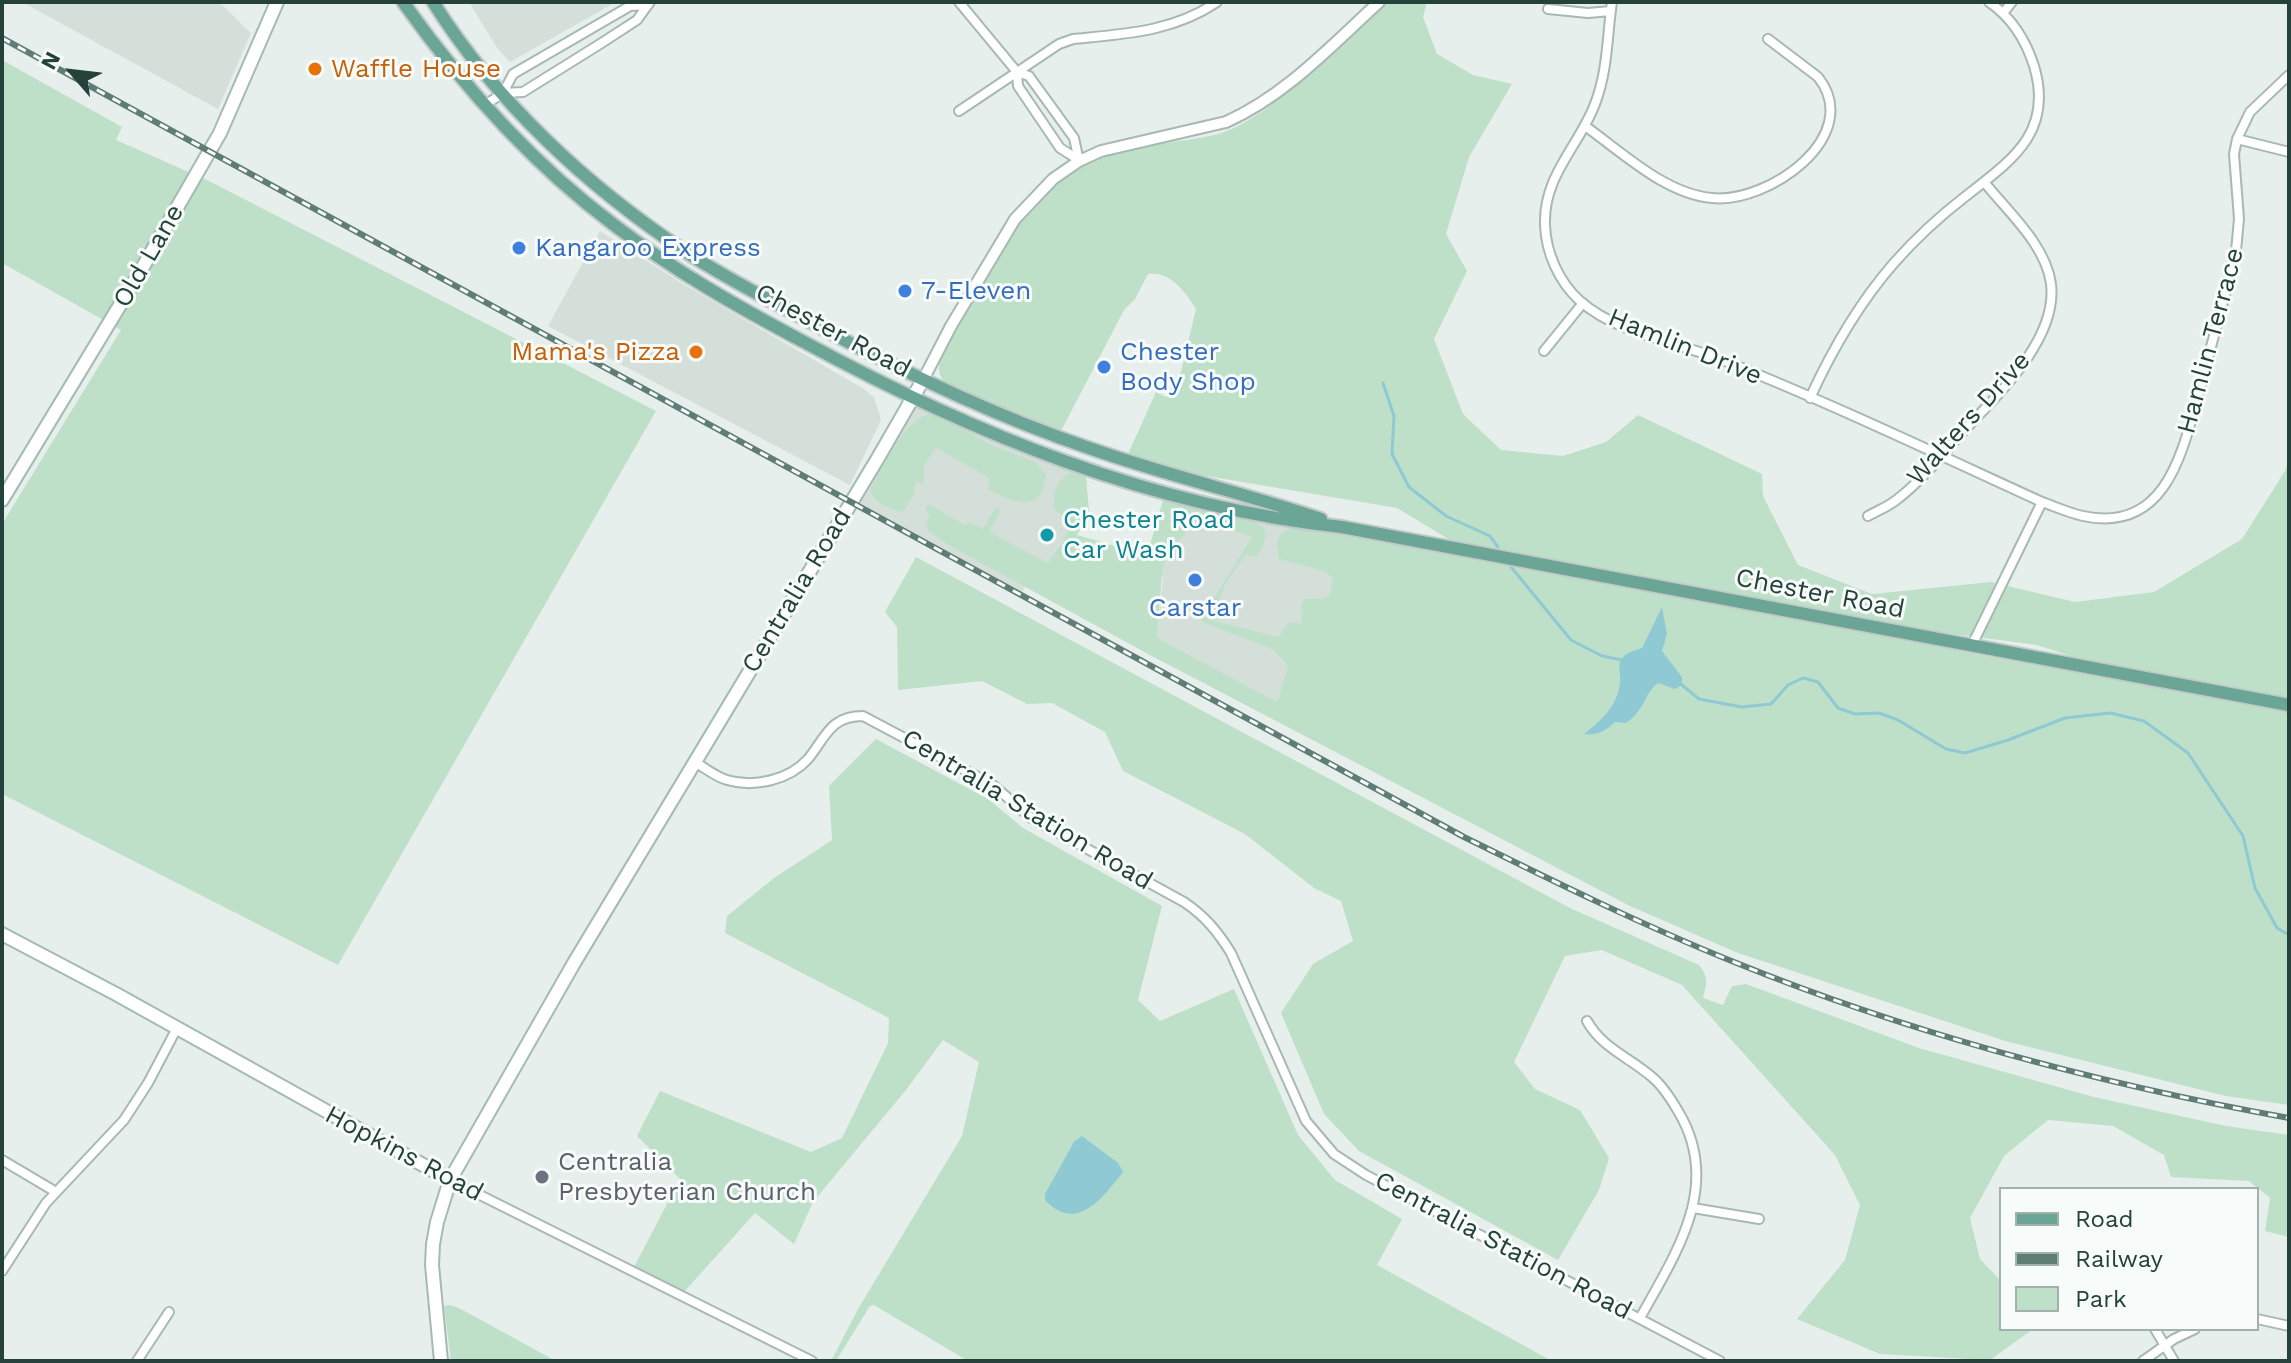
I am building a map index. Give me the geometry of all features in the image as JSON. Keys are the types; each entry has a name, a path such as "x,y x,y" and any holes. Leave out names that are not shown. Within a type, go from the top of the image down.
{"main road":[{"name":"Old Lane","path":"2,500 220,133 277,2"},
{"name":"Chester Road","path":"403,2 485,105 584,201 652,252 754,315 913,398 1023,446 1158,493 1250,515 1342,527 2289,705"},
{"name":"Chester Road","path":"433,2 445,22 530,123 584,175 687,253 858,348 1028,426 1087,448 1342,527"},
{"name":"Centralia Road","path":"441,1361 432,1265 433,1244 450,1180 574,963 923,380"},
{"name":"Hopkins Road","path":"2,934 450,1180"}],"street":[{"path":"959,2 1017,72 1029,76 1074,138 1079,161"},
{"path":"959,111 1059,44 1073,39 1161,28 1185,20 1217,2"},
{"name":"Centralia Road","path":"923,380 951,326 1015,219 1040,190 1079,161 1125,143 1226,122 1246,113 1277,92 1379,2"},
{"path":"1810,398 1829,359 1876,286 1914,242 2005,166 2027,140 2039,103 2032,59 2022,38 2003,13 1989,2"},
{"path":"2003,13 2012,2"},
{"path":"485,105 503,93 513,74 630,6 649,4"},
{"path":"503,93 523,92 637,20 649,4"},
{"path":"1548,9 1588,13 1612,7"},
{"name":"Hamlin Drive","path":"1612,7 1601,87 1585,126 1554,176 1545,225 1558,272 1583,303 1640,332 1726,361 2042,502"},
{"path":"1585,126 1659,178 1697,195 1712,198 1742,196 1776,184 1792,174 1813,152 1829,119 1830,106 1824,85 1818,77 1768,39"},
{"path":"1017,72 1018,86 1060,148 1079,161"},
{"name":"Hamlin Terrace","path":"2042,502 2079,516 2123,515 2149,503 2173,476 2236,251 2239,219 2234,154 2237,139 2250,112 2289,75"},
{"path":"2237,139 2289,152"},
{"name":"Walters Drive","path":"1868,516 1895,501 2019,371 2049,315 2051,284 2043,258 1985,183"},
{"path":"1544,351 1583,303"},
{"path":"1972,645 2042,502"},
{"name":"Centralia Station Road","path":"695,762 726,780 753,784 780,778 804,763 830,727 847,716 863,716 993,785 1031,818 1203,915 1231,953 1306,1121 1334,1154 1366,1175 1720,1361"},
{"path":"1587,1021 1595,1035 1608,1047 1653,1078 1667,1093 1692,1139 1696,1160 1693,1208 1685,1235 1640,1318"},
{"path":"2,1271 56,1192 124,1120 177,1028"},
{"path":"2,1160 56,1192"},
{"name":"Hopkins Road","path":"450,1180 812,1361"},
{"path":"1693,1208 1759,1219"},
{"path":"137,1361 169,1312"},
{"path":"2259,1319 2289,1326"},
{"path":"2156,1331 2174,1361"},
{"path":"2143,1361 2191,1331"}],"shaded area":[{"path":"22,2 219,2 251,33 218,109"},
{"path":"469,2 616,2 510,62 497,48"},
{"path":"600,231 874,397 881,420 850,485 548,326"},
{"path":"914,398 1089,471 1086,478 1089,513 1063,541 1048,564 1032,573 1022,592 853,499"},
{"path":"1186,500 1342,528 1330,599 1298,636 1275,702 1157,638 1163,577 1157,566"}],"green space":[{"path":"1385,2 1427,2 1423,17 1437,54 1473,75 1512,84 1469,157 1446,234 1467,271 1434,339 1463,414 1501,450 1563,456 1606,442 1638,415 1762,474 1763,496 1798,565 1872,594 1991,582 2075,602 2154,592 2242,539 2285,471 2289,457 2289,699 2080,659 2037,645 1939,632 1596,571 1450,540 1397,508 1177,471 1128,454 1156,392 1166,397 1181,372 1196,309 1176,284 1156,274 1148,274 1135,299 1124,310 1061,431 945,382 939,366 947,343 1007,238 1049,186 1073,169 1101,156 1218,134 1244,123 1267,108"},
{"path":"2,60 122,127 116,140 209,181 656,411 338,965 2,794 2,524 121,330 2,263"},
{"path":"929,414 944,418 991,445 1035,462 1046,475 1039,496 1024,502 997,494 988,489 990,478 936,448 924,465 924,484 917,481 915,492 903,512 879,502 870,490 888,457 911,425"},
{"path":"1072,472 1086,477 1089,513 1077,535 1147,555 1163,500 1219,516 1216,526 1195,520 1166,558 1157,638 1275,701 1278,700 1288,665 1272,649 1202,622 1252,537 1232,530 1236,516 1264,528 1264,544 1254,557 1246,555 1225,586 1218,608 1210,610 1207,619 1279,637 1289,622 1301,624 1302,602 1305,599 1321,599 1330,595 1333,578 1324,571 1279,559 1277,542 1280,534 1294,526 2289,710 2289,1105 2226,1096 2005,1041 1738,953 1630,906 1148,654 943,542 929,531 926,523 930,515 925,509 928,504 965,525 970,522 983,529 995,508 998,508 1000,511 989,532 1048,563 1063,541 1071,521 1056,511 1054,494 1059,483"},
{"path":"916,557 1570,908 1699,965 1706,981 1703,998 1723,1005 1732,986 1746,984 1919,1048 2094,1097 2226,1126 2289,1135 2289,1237 2265,1231 2270,1198 2249,1181 2171,1177 2164,1155 2113,1126 2048,1120 2004,1156 1970,1218 1980,1259 1999,1279 1999,1331 2030,1331 1990,1360 1880,1354 1797,1319 1845,1260 1860,1205 1835,1155 1682,985 1602,950 1565,956 1514,1062 1535,1089 1580,1110 1609,1158 1599,1190 1558,1260 1359,1151 1324,1114 1281,1013 1313,964 1353,941 1341,901 1314,888 1245,834 1123,771 1105,732 1052,703 1027,704 982,681 898,690 897,627 885,612"},
{"path":"876,739 988,799 1023,828 1162,906 1138,1000 1160,1021 1234,989 1298,1135 1335,1180 1402,1219 1377,1265 1552,1361 968,1361 874,1305 870,1306 836,1361 831,1361 858,1309 962,1136 979,1062 943,1040 906,1090 813,1202 794,1244 755,1213 684,1292 634,1267 680,1179 637,1136 660,1091 811,1152 842,1138 888,1043 889,1018 725,933 727,916 774,878 832,840 829,786"},
{"path":"449,1305 556,1361 451,1361 444,1306"}],"water":[{"path":"1662,607 1667,634 1662,651 1682,677 1682,685 1675,689 1658,683 1626,723 1615,722 1601,732 1584,734 1613,705 1619,690 1619,665 1622,659 1642,648"},
{"path":"1082,1136 1118,1163 1123,1172 1098,1201 1078,1213 1068,1213 1057,1210 1045,1200 1045,1194 1074,1142"}],"waterway":[{"path":"1383,383 1394,416 1392,454 1409,487 1446,516 1490,536 1498,547"},
{"path":"1511,567 1571,640 1602,656 1622,660"},
{"path":"1682,685 1699,699 1742,707 1771,704 1788,685 1803,678 1818,682 1838,708 1855,714 1879,713 1898,720 1946,749 1965,753 2065,718 2110,713 2144,721 2188,753 2243,836 2255,888 2277,928 2289,935"}],"railway":[{"path":"2,38 1464,837 1598,902 1734,962 1938,1034 2077,1073 2289,1118"}],"place":[{"name":"Waffle House","path":"315,69"},
{"name":"Kangaroo Express","path":"519,248"},
{"name":"7-Eleven","path":"905,291"},
{"name":"Mama's Pizza","path":"696,352"},
{"name":"Chester Body Shop","path":"1104,367"},
{"name":"Chester Road Car Wash","path":"1047,535"},
{"name":"Carstar","path":"1195,580"},
{"name":"Centralia Presbyterian Church","path":"542,1177"}]}
